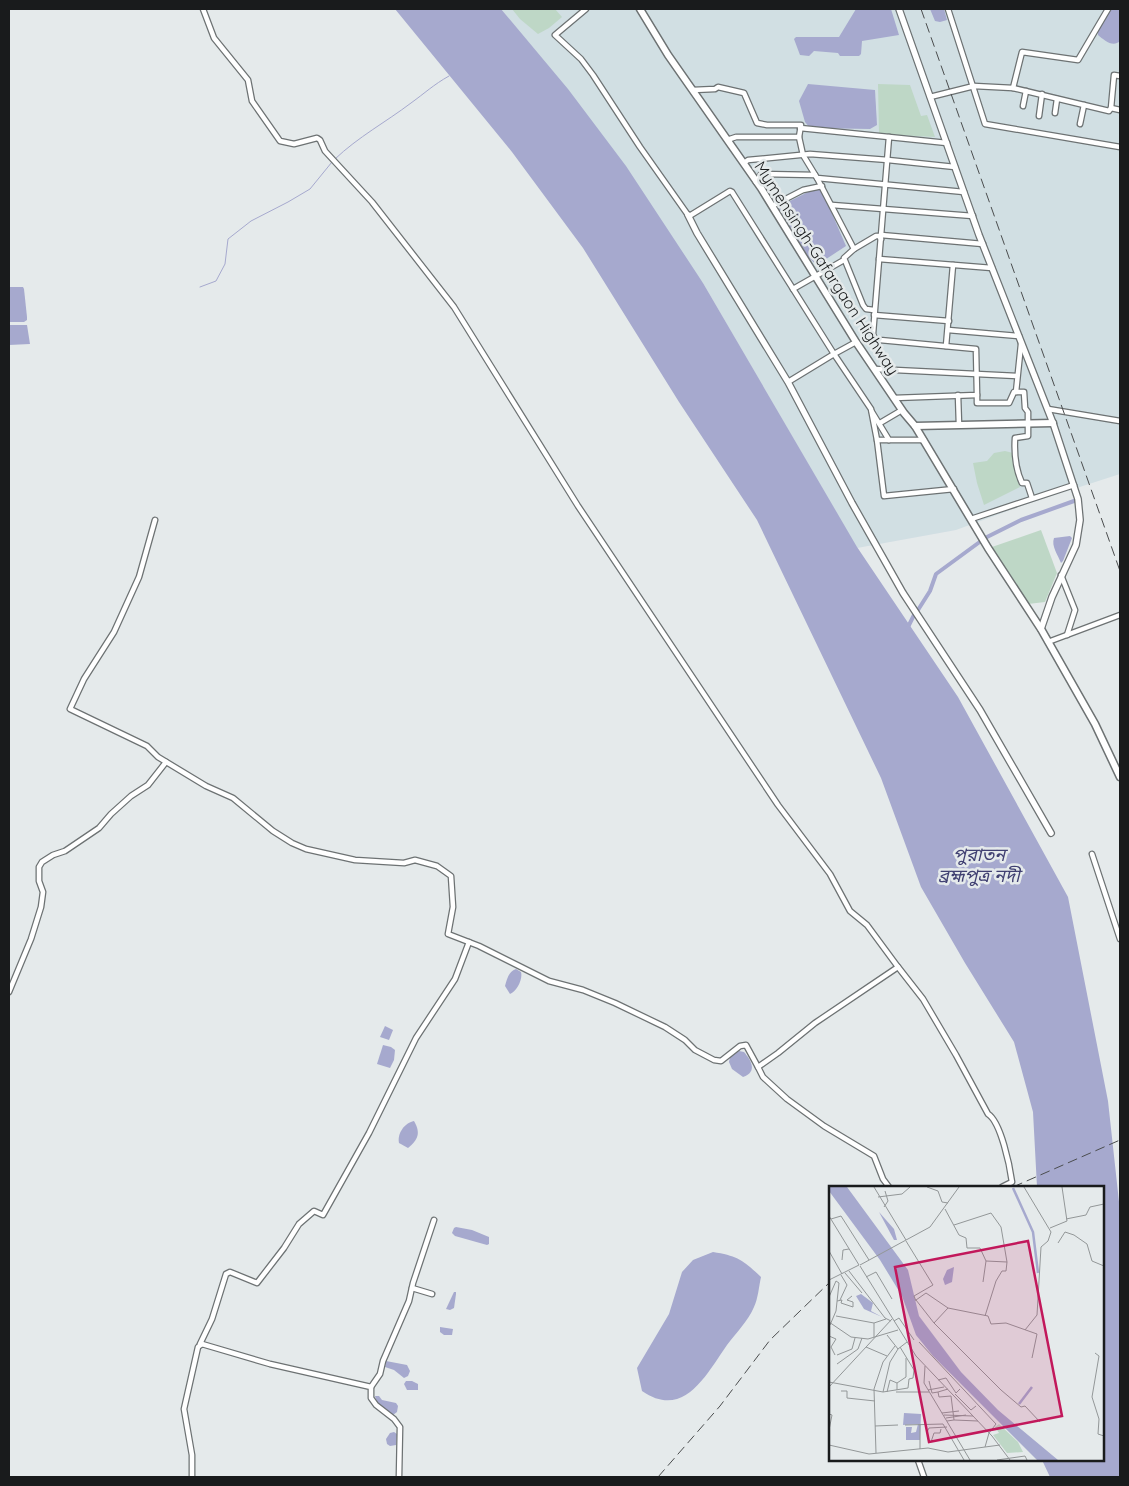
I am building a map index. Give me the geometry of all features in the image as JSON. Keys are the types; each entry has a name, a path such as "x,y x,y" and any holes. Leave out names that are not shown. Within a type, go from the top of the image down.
{"main road":[{"name":"Mymensingh-Gafargaon Highway","path":"640,9 668,55 772,206 856,342 924,440 971,519 1041,629 1095,724 1120,777"},
{"path":"915,426 1053,423"}],"street":[{"path":"203,9 214,38 248,80 252,101 280,140 294,144 317,138 320,140 326,151 372,202 454,307 578,506 778,805 830,874 850,911 866,925 923,999 988,1114 993,1117 1016,1186"},
{"path":"586,9 555,34 560,41 581,59 593,75 640,147 688,215 697,233 788,382 903,594 980,710 1051,832"},
{"path":"899,9 983,244 1048,409 1074,485 1080,511 1076,545 1061,575 1041,629"},
{"path":"948,9 985,124 1120,147"},
{"path":"1013,88 1022,52 1078,60 1108,9"},
{"path":"1111,108 1114,76 1120,76"},
{"path":"930,97 974,86 1013,88 1084,106 1109,111 1111,108 1120,110"},
{"path":"693,90 715,89 718,87 744,93 757,123 767,125 801,125 799,137 803,155 822,186 854,249"},
{"path":"1018,100 1024,103 1026,91"},
{"path":"1039,116 1042,94"},
{"path":"1055,112 1057,99"},
{"path":"1080,124 1084,106"},
{"path":"800,128 947,143"},
{"path":"729,142 730,139 736,137 799,137"},
{"path":"890,137 874,313 873,334 875,339 976,349 977,403 1008,402 1016,392 1020,338"},
{"path":"744,163 748,160 810,154 955,167"},
{"path":"756,182 761,174 816,176 885,185 964,192"},
{"path":"772,206 803,190 822,186"},
{"path":"688,215 732,192 889,440"},
{"path":"832,205 973,216"},
{"path":"948,321 874,313 866,309 844,260 844,256 876,236 983,244"},
{"path":"879,259 992,268"},
{"path":"793,290 844,260"},
{"path":"946,346 954,265"},
{"path":"948,330 1020,338"},
{"path":"788,382 856,342"},
{"path":"875,369 1017,376"},
{"path":"1016,392 1024,392 1025,408 1028,412 1028,436 1015,438 1016,468 1022,483 1027,483 1032,498"},
{"path":"894,398 976,395"},
{"path":"958,396 959,425"},
{"path":"870,409 877,440 884,496 954,489"},
{"path":"1048,409 1120,421"},
{"path":"880,423 902,410"},
{"path":"877,440 924,440"},
{"path":"971,519 1074,485"},
{"path":"155,520 139,578 114,632 84,679 70,709 147,746 166,762 206,786 233,798 273,831 292,843 306,849 355,860 404,863 415,860 437,866 446,871 451,876 453,890 452,919 448,934 549,980 599,996 645,1017 679,1036 695,1050 717,1062 744,1044 748,1047 763,1077 787,1099 824,1126 874,1156 883,1179 888,1186"},
{"path":"1061,575 1075,610 1067,635"},
{"path":"1048,642 1120,615"},
{"path":"9,992 31,940 41,907 43,892 39,881 39,867 42,862 66,851 99,828 130,796 148,785 166,762"},
{"path":"1092,854 1120,939"},
{"path":"192,1477 192,1454 184,1409 189,1382 200,1344 212,1319 226,1274 230,1272 257,1283 284,1248 299,1224 314,1210 323,1215 369,1133 416,1038 455,979 469,942"},
{"path":"758,1067 815,1023 898,967"},
{"path":"1004,1186 1012,1182 1011,1171"},
{"path":"399,1477 400,1427 394,1418 376,1405 371,1398 371,1387 380,1374 409,1302 434,1220"},
{"path":"412,1288 432,1294"},
{"path":"200,1344 310,1374 371,1387"},
{"path":"918,1461 924,1477"}],"shaded area":[{"path":"501,9 1120,9 1120,474 1024,505 956,530 857,548 703,283 528,43"}],"green space":[{"path":"512,9 555,9 562,17 538,34 520,19"},
{"path":"878,84 910,85 921,116 927,115 935,137 879,134"},
{"path":"1005,451 1013,453 1013,463 1020,487 984,505 973,463 987,461 994,453"},
{"path":"1041,530 1057,573 1045,602 1028,604 992,547"}],"water":[{"name":"পুরাতন ব্রহ্মপুত্র নদী","path":"395,9 501,9 568,89 626,166 703,283 857,547 958,697 1068,897 1108,1101 1120,1211 1120,1477 1050,1477 1042,1461 1104,1461 1104,1186 1037,1186 1033,1112 1014,1042 921,887 881,778 757,520 679,402 583,248 512,152"},
{"path":"856,9 891,9 899,35 862,41 861,54 859,56 840,56 838,53 814,51 809,56 800,55 794,39 796,37 839,37"},
{"path":"930,9 944,9 947,20 935,21"},
{"path":"1109,9 1120,9 1120,41 1114,44 1098,35 1098,29"},
{"path":"808,84 875,90 877,125 870,129 810,128 805,122 799,101"},
{"path":"816,188 820,188 824,195 846,246 817,265 809,258 778,207"},
{"path":"9,287 23,287 24,289 27,320 24,322 9,322"},
{"path":"9,325 27,325 30,344 9,345"},
{"path":"1070,536 1072,538 1061,563 1054,547 1054,538"},
{"path":"516,969 521,972 521,978 517,988 510,994 505,986 510,973"},
{"path":"385,1026 393,1030 389,1040 380,1037"},
{"path":"383,1045 395,1050 394,1060 390,1068 377,1064"},
{"path":"739,1051 744,1052 752,1066 748,1075 743,1077 732,1069 729,1062 730,1057"},
{"path":"414,1121 418,1133 414,1142 408,1148 399,1143 399,1136 404,1126"},
{"path":"456,1227 472,1230 489,1237 489,1244 455,1236 452,1233"},
{"path":"713,1252 729,1255 740,1260 761,1277 755,1304 745,1322 711,1369 692,1390 682,1397 670,1400 657,1399 642,1391 637,1368 669,1314 682,1272 693,1260"},
{"path":"454,1292 456,1294 454,1308 446,1309"},
{"path":"440,1327 453,1329 452,1335 444,1335 440,1332"},
{"path":"386,1361 407,1365 410,1371 408,1376 404,1378 394,1370 385,1367"},
{"path":"406,1381 418,1384 418,1390 407,1390 404,1384"},
{"path":"375,1396 379,1396 382,1400 396,1403 398,1406 397,1412 393,1415 387,1411 379,1404"},
{"path":"394,1432 397,1434 396,1445 390,1446 387,1444 386,1439 390,1433"}],"waterway":[{"path":"335,159 449,76"},
{"path":"200,287 216,281 225,264 228,239 251,221 310,189 332,162"},
{"path":"985,538 1021,520 1074,501"},
{"path":"918,610 930,591 936,574 981,541"},
{"path":"907,629 914,615"}],"railway":[{"path":"921,9 1120,571"},
{"path":"1015,1186 1120,1140"},
{"path":"658,1477 720,1406 770,1340 829,1283"}]}
